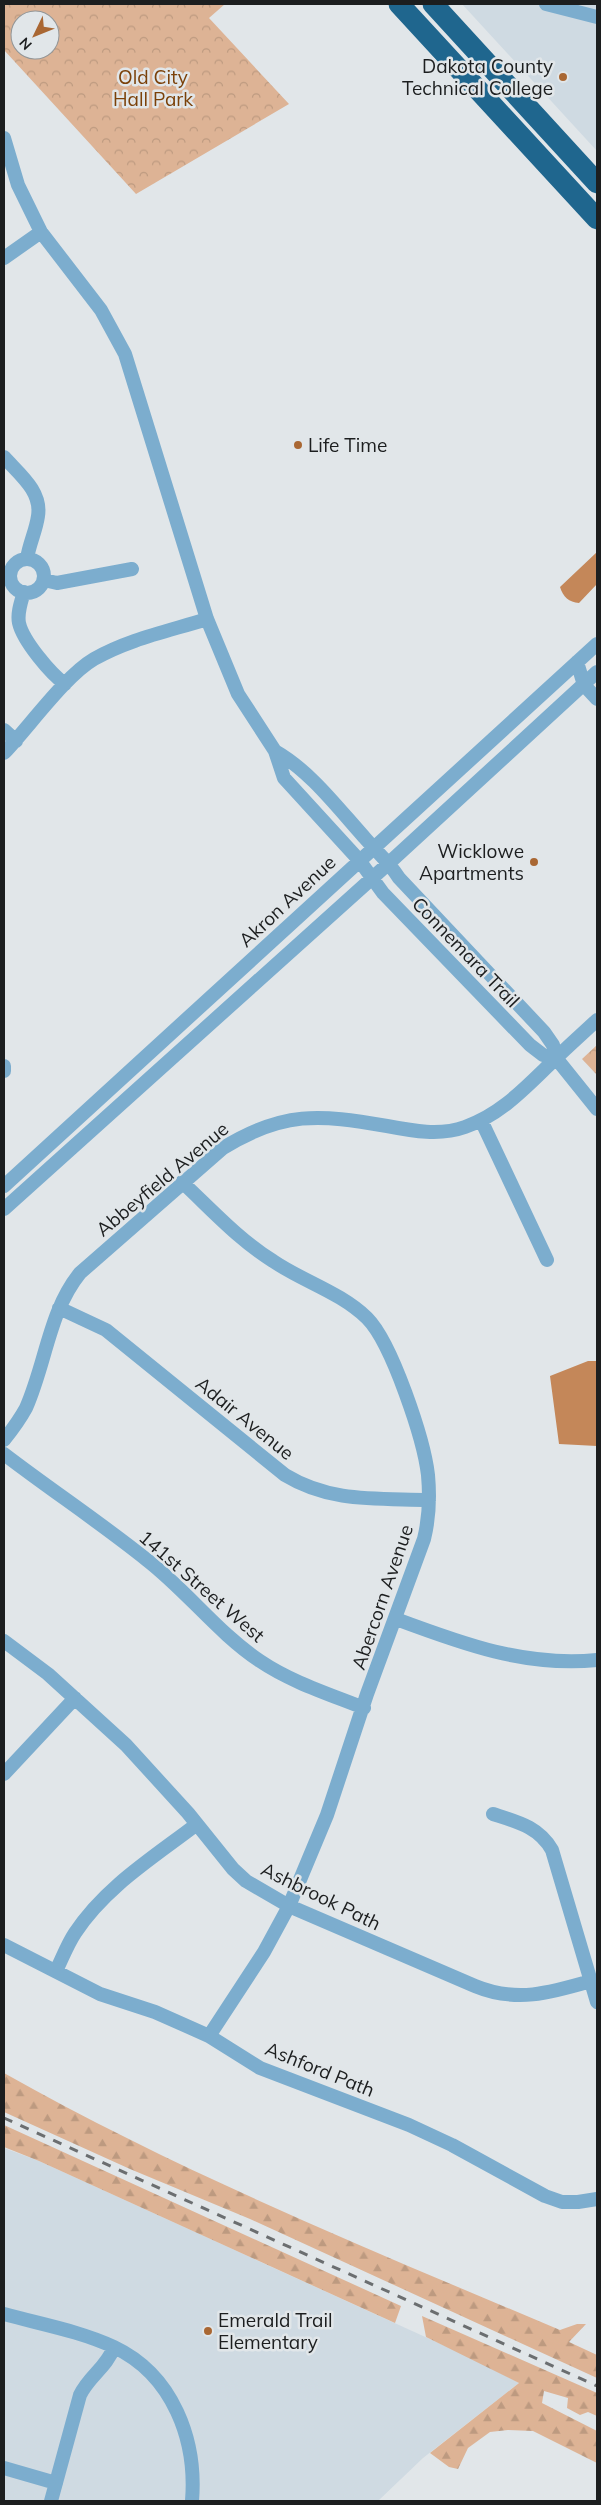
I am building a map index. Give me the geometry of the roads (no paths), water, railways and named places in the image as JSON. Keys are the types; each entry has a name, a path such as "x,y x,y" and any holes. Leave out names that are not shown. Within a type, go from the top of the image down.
{"highway":[{"path":"433,4 597,182"},
{"path":"405,10 418,13 435,24 530,124 549,142 577,160"},
{"path":"405,10 597,219"}],"street":[{"path":"546,4 597,17"},
{"path":"4,138 18,185 41,232 101,310 124,354 207,619 238,694 275,751"},
{"path":"4,258 41,232"},
{"path":"4,457 34,490 39,504 38,518 27,559"},
{"path":"27,559 41,565 44,580 36,590 24,592 14,586 7,574 16,563 27,559"},
{"path":"44,580 57,583 132,569"},
{"path":"24,592 19,621 22,631 52,673 66,684"},
{"path":"4,753 66,684 93,660 124,645 207,619"},
{"name":"Akron Avenue","path":"4,1186 597,644"},
{"path":"577,662 584,684 597,699"},
{"name":"Akron Avenue","path":"4,1210 390,863 597,672"},
{"path":"4,730 16,741"},
{"name":"Connemara Trail","path":"275,751 292,761 390,863 399,878 544,1032 553,1044 556,1058 597,1109"},
{"name":"Connemara Trail","path":"275,751 284,778 359,860 372,878 530,1045 543,1055 556,1058"},
{"name":"Abbeyfield Avenue","path":"4,1440 26,1408 59,1308 70,1285 80,1273 223,1148 244,1135 289,1119 342,1118 425,1133 463,1128 482,1120 510,1102 597,1020"},
{"path":"482,1120 547,1260"},
{"name":"Abercorn Avenue","path":"182,1182 245,1241 291,1273 352,1305 369,1320 384,1342 400,1379 425,1460 429,1500 428,1525 424,1539 327,1815 289,1906 264,1952 209,2036"},
{"name":"Adair Avenue","path":"59,1308 106,1330 285,1475 300,1484 316,1491 349,1498 429,1500"},
{"name":"141st Street West","path":"4,1454 146,1559 182,1590 232,1639 260,1661 293,1679 364,1708"},
{"path":"396,1619 498,1653 520,1658 549,1662 597,1660"},
{"name":"Ashbrook Path","path":"4,1641 28,1657 133,1752 197,1824 233,1869 260,1890 289,1906 496,1994 542,1995 591,1981"},
{"path":"4,1774 74,1698"},
{"path":"494,1814 532,1828 548,1844 555,1858 597,2002"},
{"path":"56,1971 74,1934 111,1890 197,1824"},
{"name":"Ashford Path","path":"4,1946 100,1994 155,2012 209,2036 260,2068 409,2125 452,2145 545,2196 562,2202 597,2199"},
{"path":"4,2314 114,2347 150,2372 175,2405 182,2423 191,2455 192,2501"},
{"path":"51,2501 80,2395 85,2385 108,2362 114,2347"},
{"path":"4,2468 56,2483"}],"railway":[{"path":"4,2118 597,2386"}],"place":[{"name":"Dakota County Technical College","path":"563,77"},
{"name":"Life Time","path":"298,445"},
{"name":"Wicklowe Apartments","path":"534,862"},
{"name":"Emerald Trail Elementary","path":"208,2331"}],"park label":[{"name":"Old City Hall Park","path":"153,88"}]}
